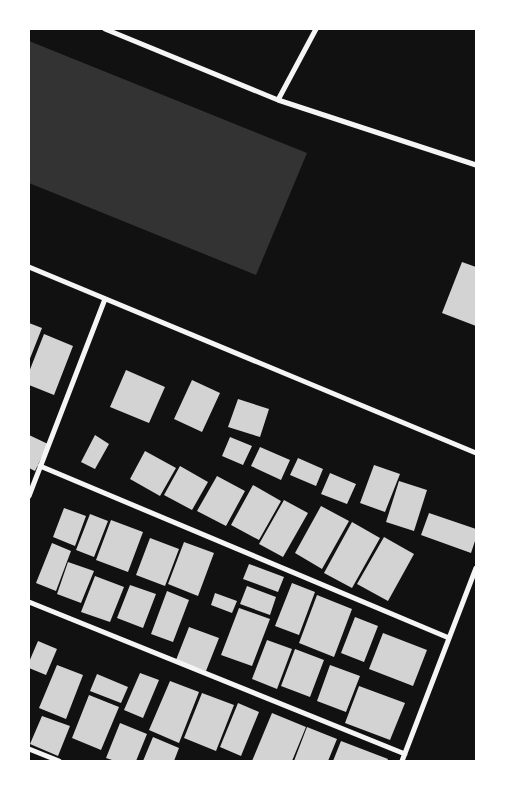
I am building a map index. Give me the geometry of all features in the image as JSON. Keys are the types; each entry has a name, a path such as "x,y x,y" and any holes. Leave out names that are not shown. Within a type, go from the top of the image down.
{"street":[{"path":"105,29 278,100 476,165"},
{"path":"278,100 316,29"},
{"path":"29,267 476,453"},
{"path":"29,496 105,299"},
{"path":"40,466 449,638"},
{"path":"402,761 476,568"},
{"path":"29,602 405,754"},
{"path":"29,748 59,761"}],"shaded area":[{"path":"29,41 307,153 256,275 29,183"}],"building":[{"path":"462,262 476,267 476,326 442,313"},
{"path":"29,323 42,328 29,361"},
{"path":"44,334 73,346 54,395 29,385 29,372"},
{"path":"126,370 165,387 149,423 110,407"},
{"path":"192,380 220,393 202,432 174,419"},
{"path":"238,399 269,409 260,437 228,427"},
{"path":"29,435 48,444 35,471 29,468"},
{"path":"95,435 109,444 95,469 81,462"},
{"path":"230,437 252,446 243,465 222,456"},
{"path":"260,447 290,460 281,480 251,466"},
{"path":"145,451 176,468 160,496 130,479"},
{"path":"298,458 323,469 316,486 290,475"},
{"path":"374,465 400,474 385,512 360,503"},
{"path":"180,466 208,482 192,510 164,495"},
{"path":"330,473 356,484 347,504 321,494"},
{"path":"217,476 245,491 226,526 197,511"},
{"path":"399,481 427,490 414,531 386,522"},
{"path":"253,485 281,501 259,540 231,525"},
{"path":"284,500 308,513 283,557 259,544"},
{"path":"321,506 349,521 322,569 295,553"},
{"path":"64,508 86,516 75,546 53,537"},
{"path":"429,513 476,529 476,538 471,553 421,535"},
{"path":"90,514 108,521 94,557 76,550"},
{"path":"111,520 143,532 128,572 96,560"},
{"path":"352,522 380,538 352,588 324,573"},
{"path":"384,537 414,554 388,601 357,584"},
{"path":"150,538 179,549 165,586 136,575"},
{"path":"184,542 214,553 198,596 168,584"},
{"path":"52,543 71,551 56,591 36,583"},
{"path":"68,562 94,571 81,603 57,594"},
{"path":"249,564 284,577 278,592 243,579"},
{"path":"95,576 124,587 110,622 81,612"},
{"path":"292,583 315,592 299,635 275,626"},
{"path":"130,585 156,594 143,628 117,618"},
{"path":"247,586 276,597 270,615 240,604"},
{"path":"167,591 189,600 173,642 151,634"},
{"path":"215,593 237,601 232,613 211,605"},
{"path":"317,595 352,609 334,657 299,643"},
{"path":"239,608 270,619 252,666 221,655"},
{"path":"355,617 378,626 364,662 341,653"},
{"path":"189,627 219,638 206,671 176,660"},
{"path":"383,633 427,650 413,686 369,669"},
{"path":"267,640 292,649 277,689 252,679"},
{"path":"38,641 57,649 46,675 29,668 29,662"},
{"path":"295,649 324,660 310,697 281,686"},
{"path":"57,665 83,675 66,719 39,708"},
{"path":"330,665 360,676 346,712 317,701"},
{"path":"140,673 159,680 143,718 124,710"},
{"path":"97,674 128,687 121,703 90,691"},
{"path":"170,681 199,692 179,743 149,730"},
{"path":"359,686 405,703 390,740 345,723"},
{"path":"202,693 234,705 216,751 184,738"},
{"path":"89,695 119,707 101,750 72,738"},
{"path":"238,703 259,712 241,756 220,747"},
{"path":"272,713 306,727 292,761 252,761"},
{"path":"42,716 70,726 58,756 30,744"},
{"path":"120,723 147,734 136,761 115,761 106,758"},
{"path":"307,727 337,739 328,761 294,761"},
{"path":"153,737 179,748 174,761 143,761"},
{"path":"341,741 388,759 387,761 333,761"}]}
